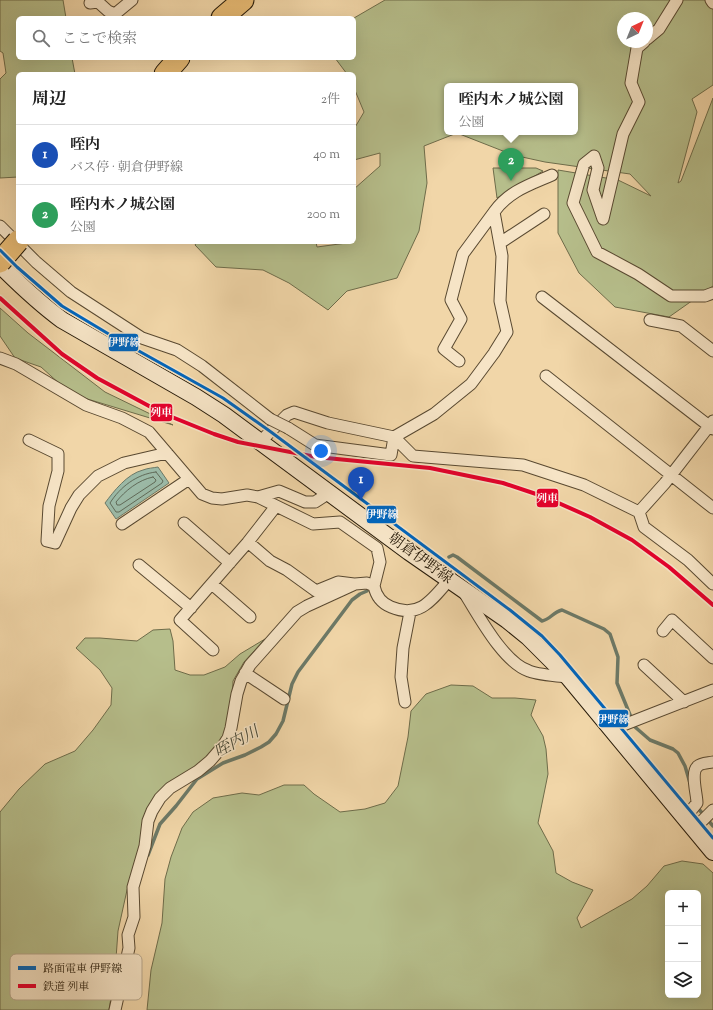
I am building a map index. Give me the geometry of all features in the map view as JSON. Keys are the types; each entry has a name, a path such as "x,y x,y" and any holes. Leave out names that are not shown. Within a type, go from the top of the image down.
{"highway":[{"path":"216,16 230,0"},
{"path":"224,16 243,0"},
{"path":"167,72 178,60"},
{"path":"0,262 16,243"}],"main road":[{"name":"朝倉伊野線","path":"0,265 45,308 62,320 139,366 196,397 528,637 618,728 699,815 713,852"}],"street":[{"path":"90,3 98,2 108,11 115,14 132,0"},
{"path":"653,34 659,29 676,0"},
{"path":"637,48 631,83 639,102 623,134 604,219 593,190 598,168 594,156 584,164 573,202 597,252 638,274 671,296 705,296 713,293"},
{"path":"459,361 444,349 462,318 451,300 463,254 500,204 509,196 552,175"},
{"path":"394,437 434,414 471,384 494,353 507,332 500,301 502,256 494,212"},
{"path":"500,243 544,214"},
{"path":"0,226 16,242"},
{"path":"18,244 36,262 71,292 142,338 177,350 202,366 270,419 288,428 315,445 391,455 394,437"},
{"path":"542,297 712,425 639,512"},
{"path":"650,320 681,326 713,351"},
{"path":"0,358 16,364 86,405 122,418 149,432 202,494 212,498 222,499 247,495 258,497 313,524 340,522 377,548 380,562 374,586 380,599 386,605 399,611 410,612 422,607 434,598 449,580"},
{"path":"546,376 670,476 713,508"},
{"path":"260,442 287,415 294,412 328,423 394,437 414,456 523,465 584,485 639,512 644,527 688,560 713,584"},
{"path":"29,440 58,454 58,471 49,506 47,540 55,543 71,508 79,495 98,476 124,463 167,453"},
{"path":"122,524 188,479"},
{"path":"258,497 279,491 305,502 315,502 329,493"},
{"path":"213,650 180,620 248,542 276,506"},
{"path":"184,523 230,563"},
{"path":"248,542 270,561 287,570 316,591 338,582 355,584 367,583 374,586"},
{"path":"139,565 191,608"},
{"path":"212,584 250,617"},
{"path":"128,954 129,948 128,935 134,917 133,886 145,846 148,821 160,798 170,788 198,771 210,761 223,746 228,738 241,681 250,665 297,612 355,584"},
{"path":"463,590 489,634 503,651 518,664 529,671 568,678"},
{"path":"404,702 401,677 403,648 410,612"},
{"path":"663,631 672,620 713,658"},
{"path":"644,665 684,702"},
{"path":"246,673 284,699"},
{"path":"618,728 713,690"},
{"path":"699,815 695,786 695,769 701,764 713,762"},
{"path":"115,1010 117,1000"}],"green space":[{"path":"0,0 63,0 66,16 16,16 16,60 72,60 75,72 16,72 16,177 0,178 0,79 6,73 3,53 0,51"},
{"path":"385,0 713,0 713,85 692,99 697,112 678,183 681,181 713,98 713,286 669,317 615,307 579,273 558,233 558,170 618,180 651,196 630,174 545,162 513,155 462,135 578,135 578,83 444,83 444,135 452,135 424,146 427,183 419,231 397,278 347,291 328,310 289,283 263,270 216,267 196,244 316,244 317,247 339,244 356,244 356,187 380,166 380,153 356,159 356,126 364,112 356,93 356,72 346,72 336,60 356,60 356,17"},
{"path":"493,168 536,168 543,171 497,198"},
{"path":"0,308 28,333 105,392 173,425 71,394 41,367 15,358 0,336"},
{"path":"170,629 173,641 175,670 190,675 204,675 225,667 240,654 265,639 244,662 233,681 232,706 223,743 206,762 167,785 140,851 127,890 118,931 116,954 10,954 10,1000 111,1000 109,1010 0,1010 0,812 19,789 45,764 75,751 93,730 111,705 112,688 100,670 76,648 85,638 137,641 153,630"},
{"path":"451,685 473,686 492,698 536,700 531,715 543,736 546,749 548,774 538,823 553,851 556,873 572,882 593,890 577,918 581,928 632,899 647,886 664,866 682,861 703,864 713,873 713,1010 147,1010 151,970 162,923 165,879 171,857 182,828 193,812 213,798 242,793 259,795 284,785 304,785 314,794 340,812 365,809 385,803 398,786 408,737 411,711 426,694"}],"water":[{"path":"158,467 169,483 116,519 105,503 112,493 126,479 137,472"}],"waterway":[{"path":"449,557 453,555 457,557 542,621 562,610 604,629 610,634 618,657 617,683 635,727 650,740 673,749 678,753 685,766 690,783"},
{"name":"咥内川","path":"148,855 160,824 197,779 223,763 261,747 269,742 276,734 283,721 292,684 298,672 352,600 367,591"},
{"path":"697,807 713,826"}],"tram line":[{"name":"伊野線","path":"0,250 17,267 62,306 112,336 223,398 510,610 542,636 560,655 713,838"}],"rail line":[{"name":"列車","path":"0,298 62,354 97,378 162,413 238,442 316,457 430,468 503,483 545,497 590,517 632,540 669,567 713,605"}],"place":[{"name":"咥内木ノ城公園","path":"511,181"},
{"name":"咥内","path":"361,500"}]}
